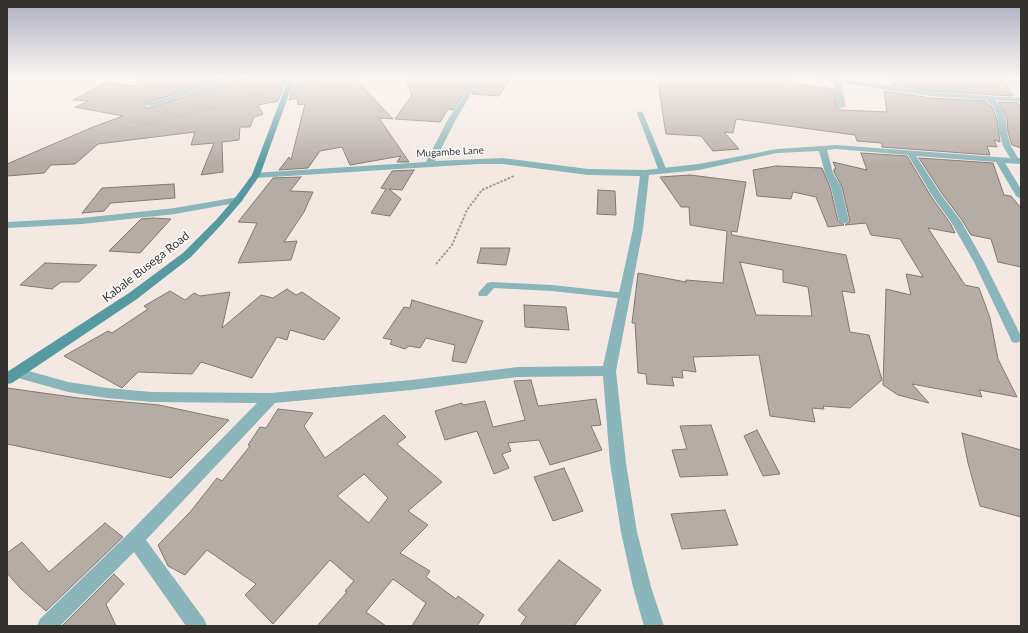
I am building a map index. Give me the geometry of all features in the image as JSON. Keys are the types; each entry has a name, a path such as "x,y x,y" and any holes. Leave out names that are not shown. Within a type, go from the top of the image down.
{"street":[{"name":"Kabale Busega Road","path":"13,376 133,296 186,255 238,200 256,175 281,107"},
{"path":"430,163 460,107"},
{"path":"997,107 1002,120 1007,146 1018,161"},
{"name":"Mugambe Lane","path":"256,175 478,161 503,161 588,172 646,173 699,167 777,151 822,148 865,149 911,154 1018,161"},
{"path":"822,148 829,173 836,187 844,221"},
{"path":"911,154 938,197 956,221 979,262 1016,339"},
{"path":"999,159 1021,196"},
{"path":"646,173 638,229 609,371 618,463 629,532 642,587 654,626"},
{"path":"7,225 82,221 134,216 176,211 238,200"},
{"path":"13,376 107,393 152,397 271,398 410,385 518,372 609,371"},
{"path":"47,626 271,398"},
{"path":"135,538 197,626"}],"lane":[{"path":"640,113 663,171"},
{"path":"483,294 492,285 504,285 552,288 625,296"}],"path":[{"path":"127,128 216,107"},
{"path":"436,264 452,245 467,210 482,190 539,166"}],"building":[{"path":"75,107 259,107 263,114 254,117 250,127 240,127 239,140 222,142 223,172 201,175 214,143 191,145 195,132 98,144 75,164 51,165 44,173 7,176 7,164 93,127 123,116"},
{"path":"304,107 381,107 393,119 379,118 409,162 397,162 401,156 350,165 342,147 320,151 308,168 279,170 289,157 291,160"},
{"path":"404,107 455,107 453,110 448,109 440,122 395,119"},
{"path":"662,107 837,107 840,110 887,112 886,107 991,107 997,120 1000,142 994,140 997,147 987,146 990,155 882,147 882,143 857,141 855,135 736,119 733,133 724,132 739,149 713,151 701,136 666,134"},
{"path":"1001,107 1020,107 1021,148 1012,145 1008,132 1007,119"},
{"path":"861,153 907,156 932,198 950,223 955,233 928,228 965,285 979,288 990,318 998,359 1017,397 979,390 982,397 912,384 929,403 898,395 883,385 886,289 911,295 906,274 923,277 900,239 871,235 866,223 845,225 850,221 842,187 834,172 834,169 836,169 833,162 867,170"},
{"path":"919,158 993,163 1004,195 1011,196 1021,208 1021,267 998,262 991,239 971,235"},
{"path":"776,166 822,168 830,187 838,221 844,225 828,227 816,197 793,192 791,199 757,196 753,170"},
{"path":"414,170 402,190 389,189 401,199 390,216 371,213 386,189 381,188 392,171"},
{"path":"690,175 746,182 737,232 731,231 732,235 846,255 855,293 842,291 850,332 869,335 882,380 850,408 823,406 824,409 812,408 815,422 770,416 759,355 693,357 696,372 682,370 683,378 672,377 674,386 647,384 646,374 638,373 635,323 632,323 638,273 686,282 686,280 723,283 727,231 690,225 689,207 681,207 660,177","holes":["740,262 783,270 783,282 808,287 812,316 756,315"]},
{"path":"301,177 290,191 313,192 304,212 284,242 297,241 291,260 238,263 257,223 238,222 273,178"},
{"path":"174,184 175,198 111,203 104,211 82,213 102,188"},
{"path":"598,190 615,191 616,215 597,214"},
{"path":"141,219 171,219 140,253 109,251"},
{"path":"481,248 510,248 506,265 477,263"},
{"path":"45,263 97,265 79,282 61,282 52,289 20,285"},
{"path":"287,289 296,295 302,292 340,318 324,340 290,330 287,340 277,337 252,378 201,362 192,374 138,372 122,388 64,356 108,331 112,333 148,309 144,306 170,291 185,300 194,293 200,296 230,292 222,328 261,295 273,298"},
{"path":"412,300 483,321 466,363 452,361 455,345 426,338 420,348 409,346 405,349 390,344 392,340 383,338 404,307 410,308"},
{"path":"524,305 566,307 569,330 525,327"},
{"path":"531,380 538,406 596,399 601,425 591,426 602,450 550,465 539,440 508,443 511,451 502,454 509,468 494,474 477,431 445,440 435,411 462,403 463,405 485,401 493,427 525,420 514,381"},
{"path":"7,388 79,398 159,405 229,420 171,478 7,444"},
{"path":"278,409 313,413 304,426 325,458 384,415 406,437 397,444 442,482 408,511 428,525 400,553 430,571 426,577 456,599 458,596 484,615 477,626 412,626 426,603 393,579 366,612 386,626 317,626 347,592 345,591 354,581 330,560 273,624 245,595 256,584 207,550 185,575 168,566 158,545 191,511 217,478 222,481 250,446 248,445 260,427 266,428","holes":["364,474 388,498 369,523 337,496"]},
{"path":"711,425 728,475 680,477 672,450 687,449 680,426"},
{"path":"757,430 780,474 763,476 744,436"},
{"path":"962,433 1021,450 1021,517 980,506 968,463"},
{"path":"564,468 583,511 553,521 534,477"},
{"path":"725,510 738,545 682,549 671,514"},
{"path":"105,523 123,537 46,611 20,588 7,573 7,553 22,542 49,572"},
{"path":"559,560 601,590 574,626 520,626 526,617 518,610"},
{"path":"114,574 124,584 106,604 116,626 62,626"}]}
